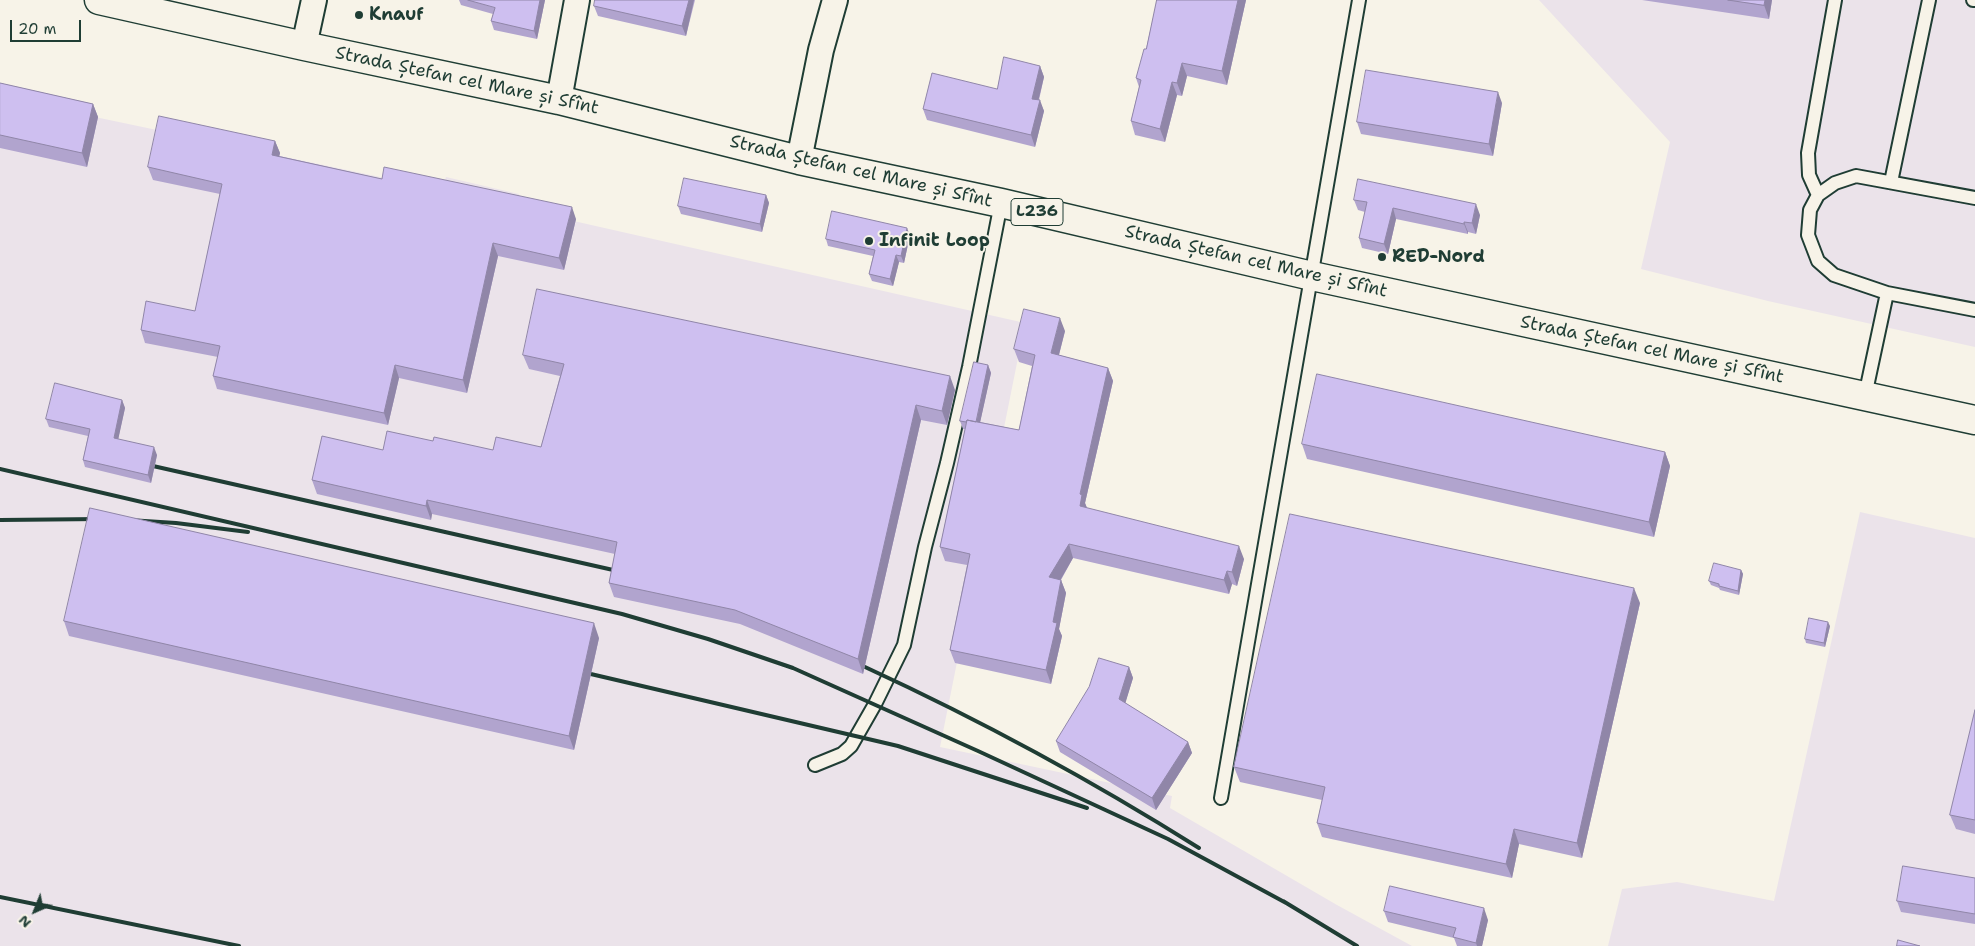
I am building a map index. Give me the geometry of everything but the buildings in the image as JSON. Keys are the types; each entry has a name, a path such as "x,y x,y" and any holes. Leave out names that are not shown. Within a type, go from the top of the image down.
{"main road":[{"name":"Strada Ștefan cel Mare și Sfînt","path":"100,0 304,46 559,100 799,160 1001,203 1312,276 1975,420"}],"street":[{"path":"304,46 314,0"},
{"path":"559,100 577,0"},
{"path":"799,160 821,50 835,0"}],"lane":[{"path":"1221,798 1359,0"},
{"path":"1818,195 1809,175 1808,153 1835,0"},
{"path":"1891,182 1929,0"},
{"path":"1975,198 1856,176 1835,183 1818,195 1810,210 1808,235 1818,261 1834,275 1887,293 1975,310"},
{"path":"815,765 842,754 851,746 875,704 904,645 925,547 969,367 1001,203"},
{"path":"1865,396 1887,293"}],"shaded area":[{"path":"1539,0 1975,0 1975,347 1768,301 1641,269 1670,142"},
{"path":"0,97 442,190 446,177 519,194 516,208 1025,323 940,747 1172,796 1170,808 1337,905 1412,946 0,946"},
{"path":"1860,512 1975,538 1975,946 1608,946 1622,889 1677,882 1774,901"}],"railway":[{"path":"153,466 622,572"},
{"path":"0,469 622,614 708,639 793,668 978,751 1168,839 1288,904"},
{"path":"0,520 101,519"},
{"path":"129,520 176,523 248,532"},
{"path":"865,667 951,708 1035,752 1117,798 1199,848"},
{"path":"578,671 898,746 1087,808"},
{"path":"0,897 239,946"},
{"path":"1283,901 1357,946"}],"place":[{"name":"Knauf","path":"359,15"},
{"name":"Infinit Loop","path":"869,241"},
{"name":"RED-Nord","path":"1382,257"}]}
